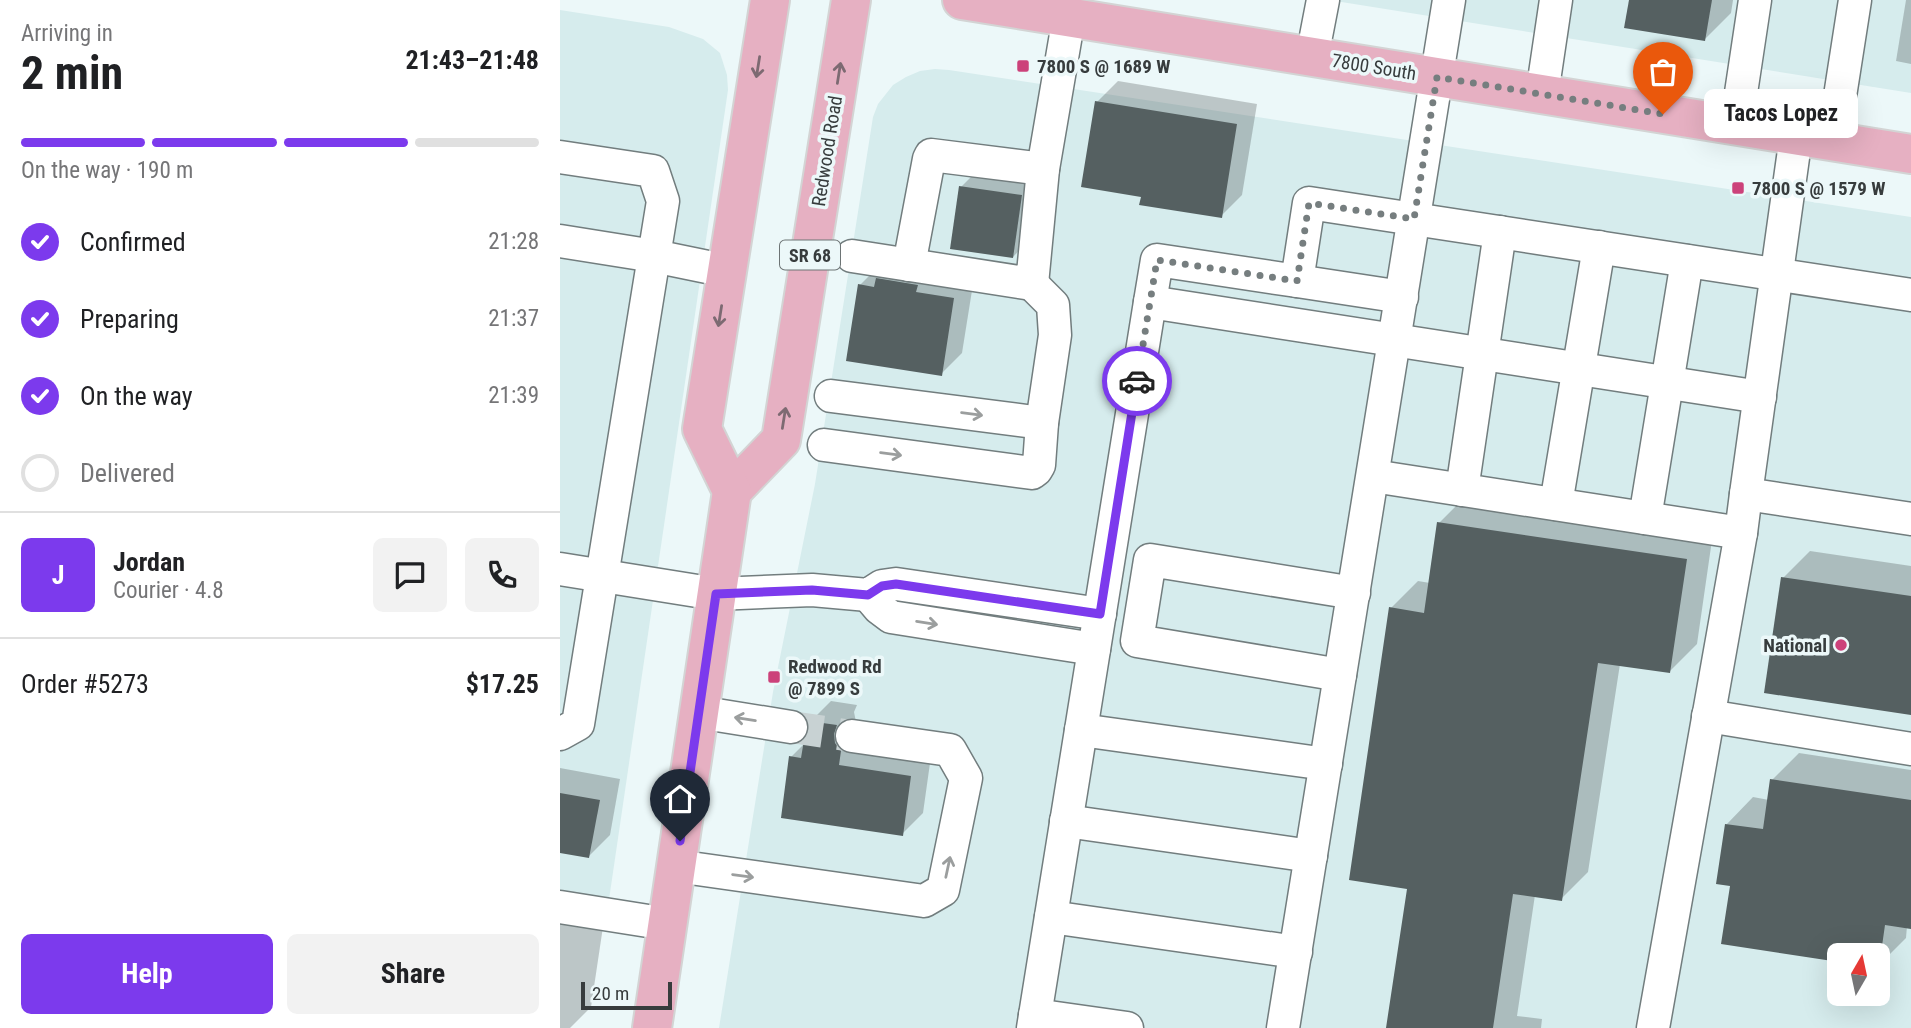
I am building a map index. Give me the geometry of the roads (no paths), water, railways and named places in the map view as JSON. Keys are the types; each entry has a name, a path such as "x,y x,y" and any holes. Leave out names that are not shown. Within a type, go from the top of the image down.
{"main road":[{"path":"652,1028 732,491 702,429 770,0"},
{"name":"Redwood Road","path":"732,491 781,440 851,0"},
{"name":"7800 South","path":"962,0 1911,154"}],"lane":[{"path":"1312,57 1323,0"},
{"path":"1283,1028 1449,0"},
{"path":"1542,94 1556,0"},
{"path":"1736,126 1755,0"},
{"path":"1833,141 1855,0"},
{"path":"1032,284 1043,169 1069,17"},
{"path":"1653,1028 1741,533 1796,136"},
{"path":"909,265 931,155 1043,169"},
{"path":"560,157 653,171 663,201 578,724 560,734"},
{"path":"1297,281 1309,203 1911,295"},
{"path":"1462,490 1500,232"},
{"path":"560,241 727,271"},
{"path":"1556,504 1599,247"},
{"path":"824,446 1032,473 1039,465 1042,423 1055,335 1053,305 1032,284 852,256"},
{"path":"1127,1028 1034,1021 1157,260 1402,297"},
{"path":"1645,518 1687,261"},
{"path":"1150,302 1760,397"},
{"path":"831,396 1042,423"},
{"path":"1373,476 1741,533"},
{"path":"1746,494 1911,519"},
{"path":"1340,675 1137,642 1150,560 1354,593"},
{"path":"560,569 716,594 812,590 868,595 882,586 896,584 1100,614"},
{"path":"868,595 891,617 1094,649"},
{"path":"698,712 792,727"},
{"path":"1708,716 1911,749"},
{"path":"1081,730 1326,764"},
{"path":"676,866 924,901 943,890 966,778 950,750 852,736"},
{"path":"1066,821 1311,856"},
{"path":"560,907 667,923"},
{"path":"1051,917 1296,952"}],"tunnel":[{"path":"791,727 852,736"}],"place":[{"name":"7800 S @ 1689 W","path":"1023,66"},
{"name":"Tacos Lopez","path":"1663,114"},
{"name":"7800 S @ 1579 W","path":"1738,188"},
{"name":"National","path":"1841,645"},
{"name":"Redwood Rd @ 7899 S","path":"774,677"}]}
